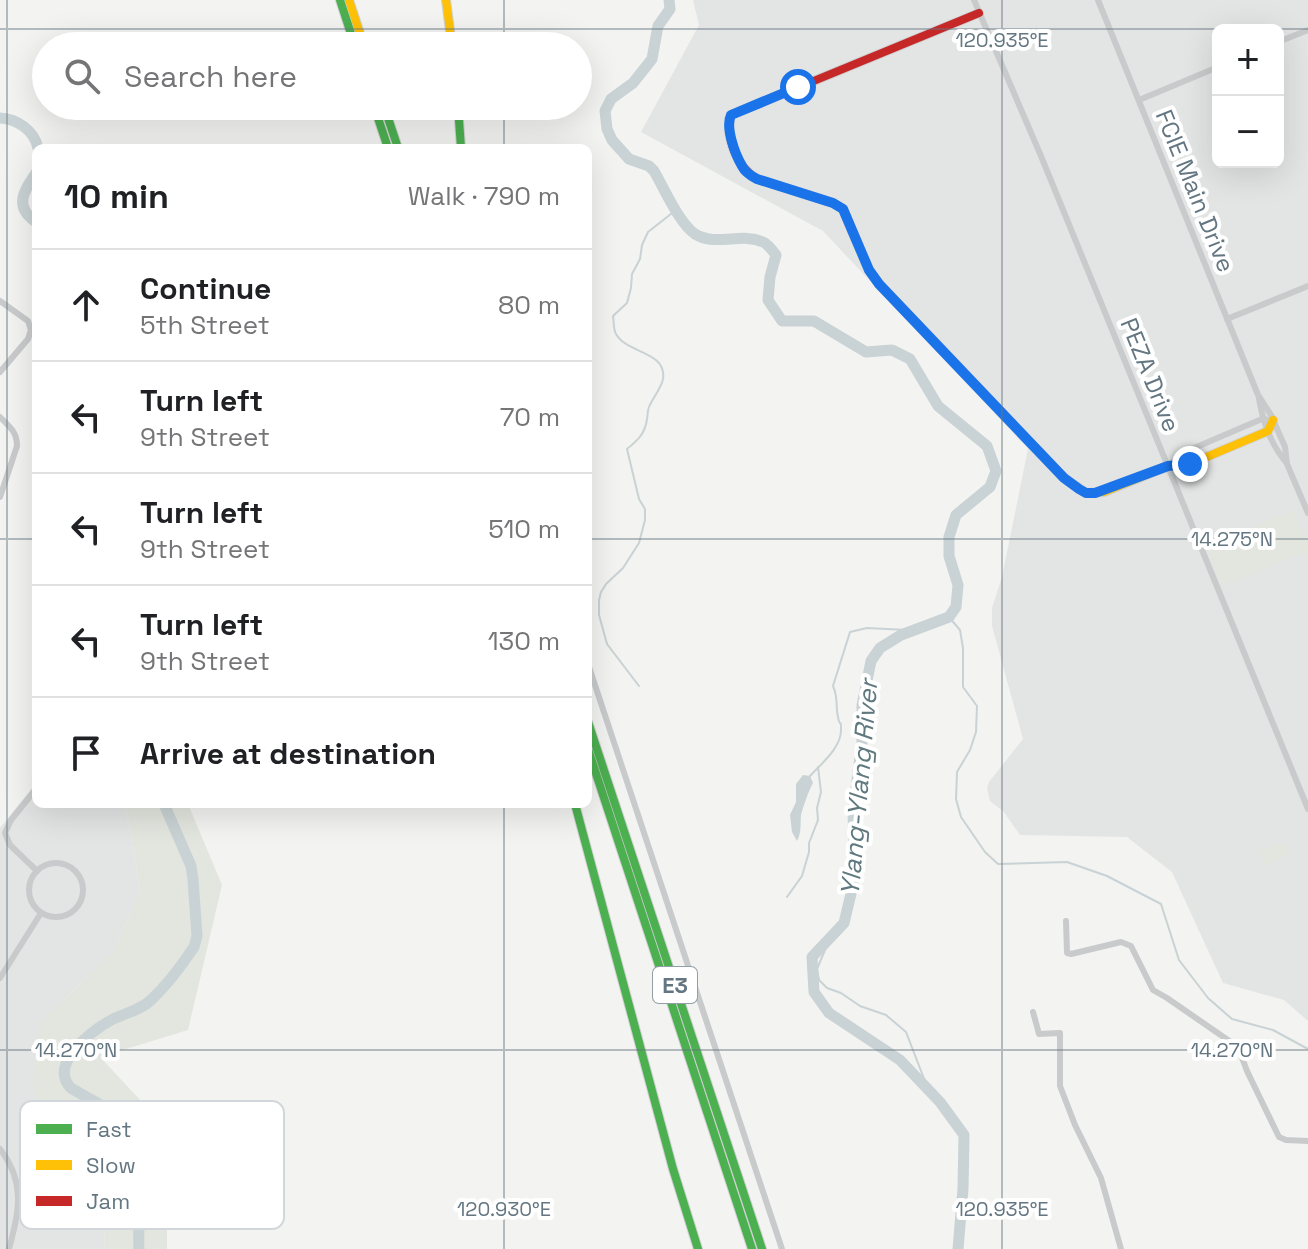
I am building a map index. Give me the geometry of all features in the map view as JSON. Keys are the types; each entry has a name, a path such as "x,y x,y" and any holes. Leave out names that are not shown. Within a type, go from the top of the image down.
{"main road":[{"path":"340,0 350,32"},
{"path":"349,0 359,32"},
{"path":"446,0 450,32"},
{"path":"979,13 731,115 728,126 742,167 757,179 843,209 869,270 879,284 1072,484 1086,493 1095,493 1168,466 1190,464 1268,431 1273,420"},
{"path":"379,120 387,144"},
{"path":"389,120 397,144"},
{"path":"459,120 461,144"},
{"name":"E3","path":"592,734 762,1249"},
{"name":"E3","path":"592,761 752,1249"},
{"path":"576,808 673,1169 698,1249"}],"street":[{"name":"PEZA Drive","path":"974,0 1308,809"},
{"name":"FCIE Main Drive","path":"1098,0 1258,395 1285,447 1287,464"},
{"path":"1284,40 1308,30"},
{"path":"1139,100 1212,70"},
{"path":"1227,319 1308,286"},
{"path":"0,301 28,321 31,330 28,339 0,372"},
{"path":"0,357 8,363"},
{"name":"FCIE Main Drive","path":"1258,395 1262,419 1277,451 1287,464 1308,513"},
{"path":"0,417 15,433 17,440 0,497"},
{"path":"1168,466 1185,452 1262,419 1273,420"},
{"path":"592,676 782,1249"},
{"path":"32,794 11,820 5,833 10,845 37,871"},
{"path":"54,863 71,868 82,883 81,901 76,909 59,917 41,913 30,901 28,893 37,871 44,865 54,863"},
{"path":"0,978 41,913"},
{"path":"1066,921 1067,953 1121,942 1131,946 1153,990 1238,1047 1279,1137 1308,1141"},
{"path":"1033,1012 1039,1034 1060,1033 1060,1086 1101,1178 1121,1249"},
{"path":"0,1149 8,1159 18,1186 17,1213 9,1249"}],"shaded area":[{"path":"693,0 1308,0 1308,1021 1284,1000 1223,983 1172,872 1127,837 1020,835 1004,812 990,801 989,782 1023,739 992,626 992,608 1002,577 1028,449 823,231 641,132 699,25"},
{"path":"1294,510 1308,551 1222,586 1205,546"},
{"path":"803,775 810,776 813,783 801,815 797,841 792,832 790,815 796,802 796,784"},
{"path":"32,788 32,808 125,808 131,832 140,892 114,951 40,1023 80,1101 20,1101 20,1229 105,1229 104,1249 0,1249 0,828"},
{"path":"125,808 190,808 222,885 188,1030 100,1057 141,1101 38,1101 32,1082 40,1023 114,951 140,892"},
{"path":"1284,842 1290,855 1264,865 1259,852"},
{"path":"105,1229 167,1229 167,1249 104,1249"}],"waterway":[{"name":"Ylang-Ylang River","path":"669,0 670,9 658,26 652,59 633,83 611,99 605,111 612,140 629,159 654,171 678,214 695,234 711,239 755,239 770,248 776,255 768,300 782,321 814,321 866,352 892,350 910,359 938,406 987,446 996,471 990,487 956,515 949,537 949,556 958,585 956,607 949,617 901,635 880,648 871,661 862,705 862,742 853,811 855,877 844,923 812,957 814,992 829,1013 900,1060 940,1102 964,1135 958,1249"},
{"path":"0,118 24,127 37,144"},
{"path":"32,180 23,198 25,210 32,219"},
{"path":"639,686 607,644 599,615 599,600 606,584 623,568 639,543 645,509 639,499 627,449 645,429 649,407 662,383 663,370 653,358 621,341 615,332 613,316 627,303 632,274 648,232 676,210"},
{"path":"949,617 960,630 963,687 977,706 976,732 957,772 956,799 961,817 985,852 998,864 1067,862 1107,876 1161,904 1179,960 1208,998 1232,1019 1273,1030 1308,1049"},
{"path":"810,776 830,755 840,736 841,724 833,686 850,632 867,628 907,630 927,626"},
{"path":"787,897 802,876 818,820 821,792 818,767"},
{"path":"93,1101 71,1088 65,1079 68,1059 95,1031 151,1000 174,975 194,947 197,936 191,866 166,808"},
{"path":"830,938 817,969 819,980 827,988 860,1006 886,1015 906,1032 928,1089"},
{"path":"139,1229 139,1249"}],"traffic: fast":[{"path":"340,0 350,32"},
{"path":"379,120 387,144"},
{"path":"389,120 397,144"},
{"path":"459,120 461,144"},
{"path":"592,734 762,1249"},
{"path":"592,761 752,1249"},
{"path":"576,808 673,1169 698,1249"}],"traffic: slow":[{"path":"349,0 359,32"},
{"path":"446,0 450,32"},
{"path":"852,231 869,270 879,284 1064,478 1086,493 1104,492 1168,466 1190,464 1268,431 1273,420"}],"traffic: jam":[{"path":"852,231 843,209 833,203 757,179 750,174 738,160 731,142 731,115 979,13"}],"route":[{"path":"798,87 731,115 728,126 742,167 757,179 843,209 869,270 879,284 1064,478 1086,493 1095,493 1168,466 1190,464"}]}
